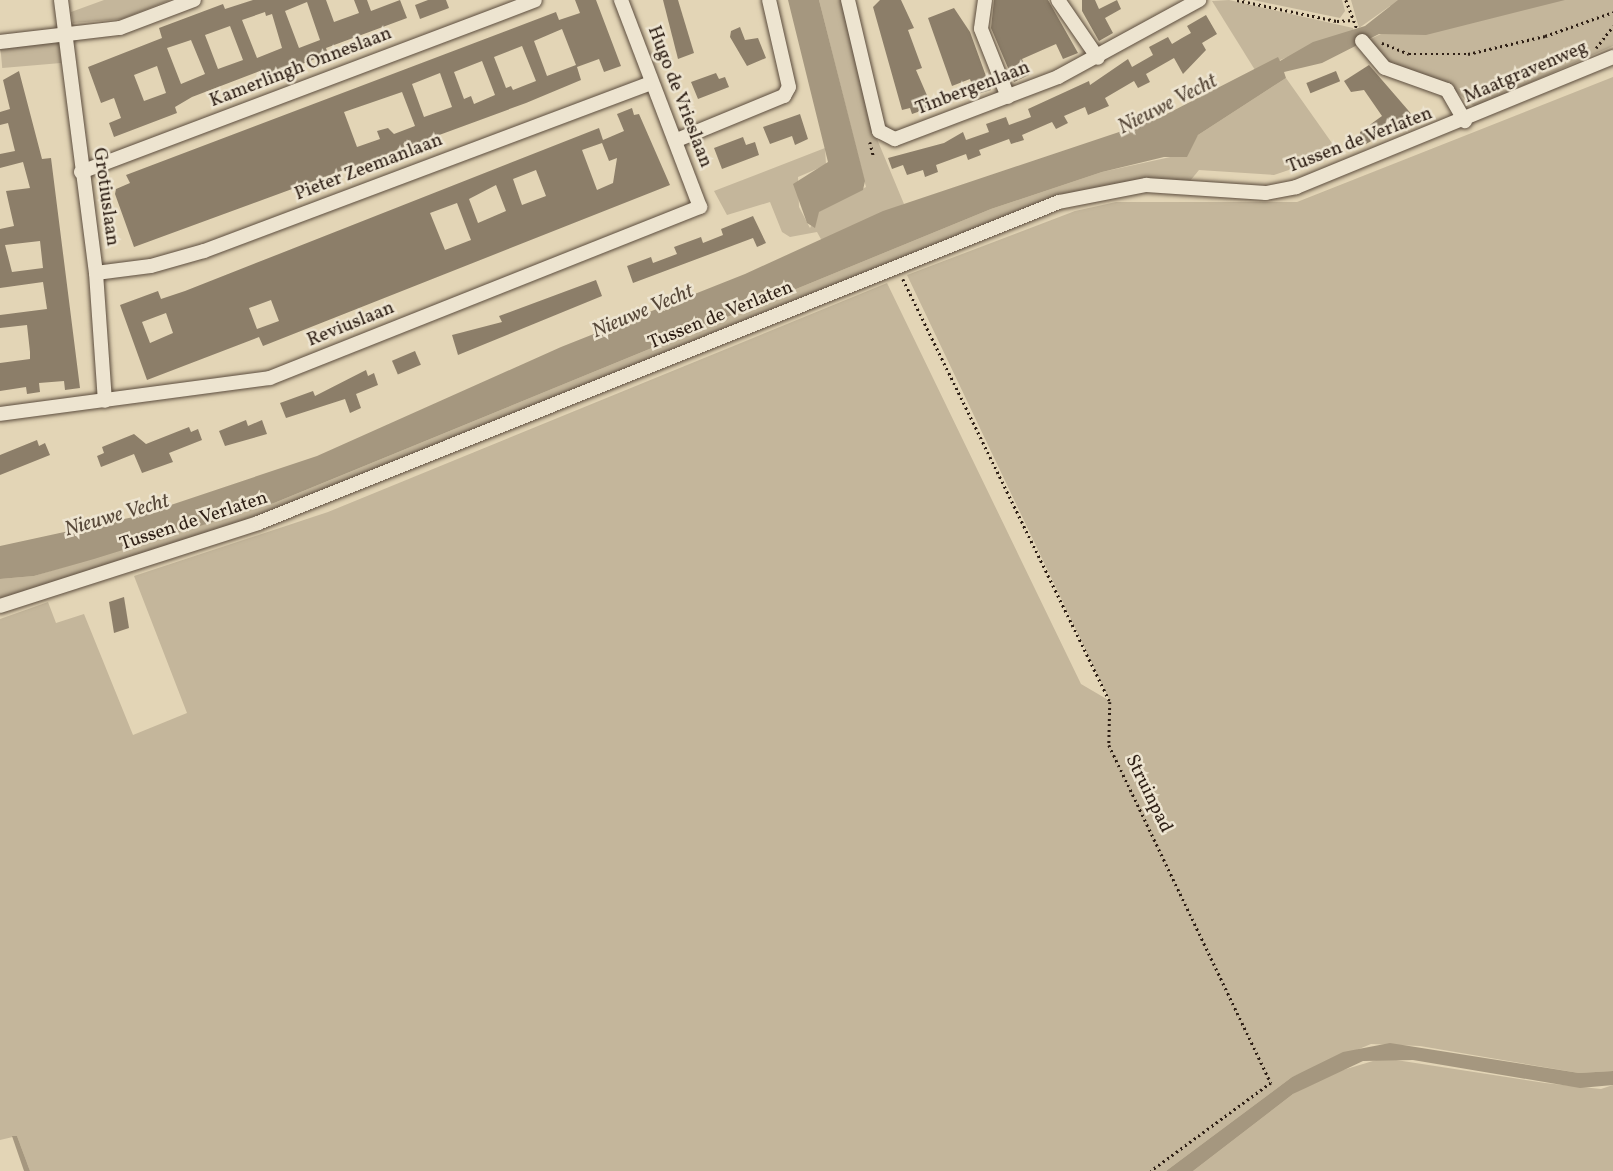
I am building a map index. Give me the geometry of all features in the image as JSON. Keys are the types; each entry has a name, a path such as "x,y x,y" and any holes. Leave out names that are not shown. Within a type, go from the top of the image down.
{"street":[{"name":"Grotiuslaan","path":"61,0 96,273 104,401"},
{"path":"0,42 120,28 194,0"},
{"name":"Kamerlingh Onneslaan","path":"82,172 535,0"},
{"name":"Hugo de Vrieslaan","path":"621,0 677,140 700,208"},
{"path":"677,140 785,96 789,87 769,0"},
{"name":"Tinbergenlaan","path":"848,0 879,131 895,139 1008,97 1098,58 1199,0"},
{"path":"985,0 981,29 1008,97"},
{"path":"1058,0 1098,58"},
{"name":"Maatgravenweg","path":"1360,37 1385,68 1447,90 1465,121 1613,57"},
{"name":"Pieter Zeemanlaan","path":"96,273 151,266 204,251 652,83"},
{"name":"Tussen de Verlaten","path":"0,606 258,523 897,266 1083,195 1166,185 1282,190 1465,121"},
{"name":"Reviuslaan","path":"0,414 270,378 700,208"}],"path":[{"path":"1237,0 1337,21 1353,20"},
{"path":"1346,0 1360,37 1376,37 1392,49 1409,54 1468,54 1545,36 1613,12"},
{"name":"Struinpad","path":"897,266 1110,702 1109,745 1271,1083 1151,1171"}],"shaded area":[{"path":"104,0 170,0 122,19 73,23 71,12"},
{"path":"788,0 819,0 865,181 863,190 819,212 815,228 807,223 793,184 828,162"},
{"path":"819,0 841,0 872,127 904,204 822,241 817,232 790,237 782,232 770,202 727,215 714,191 825,148 826,165 798,177 799,207 810,228 818,212 866,187"},
{"path":"1229,0 1353,28 1354,31 1255,70 1212,1"},
{"path":"1253,0 1342,0 1345,11 1340,18"},
{"path":"1351,0 1613,0 1613,46 1475,107 1450,87 1396,68 1381,58 1366,41 1381,34 1402,34 1390,6 1359,28"},
{"path":"1398,0 1565,0 1426,35 1379,34 1322,63 1284,72 1286,78 1198,135 1187,157 1164,157 1102,172 991,209 274,503 34,576 0,579 0,546 138,516 317,456 561,347 745,274 883,211 1155,120 1278,57 1280,61 1313,42 1365,26"},
{"path":"59,40 61,63 2,68 0,45"},
{"path":"1613,77 1613,1071 1579,1073 1420,1046 1371,1044 1292,1077 1166,1171 30,1171 17,1136 0,1140 0,619 48,602 56,623 84,614 133,735 187,713 134,576 328,512 887,283 1081,684 1110,701 907,275 1075,211 1116,202 1297,202"},
{"path":"1286,78 1339,153 1274,175 1199,170 1190,181 1135,181 1066,195 290,506 0,601 0,579 34,576 274,503 991,209 1102,172 1184,154 1198,135"},
{"path":"1390,1043 1579,1073 1613,1071 1613,1085 1580,1088 1413,1060 1363,1061 1293,1094 1193,1171 1166,1171 1292,1077 1343,1052"},
{"path":"1383,1058 1545,1083 1601,1089 1613,1085 1613,1171 1193,1171 1293,1094 1333,1073"},
{"path":"12,1136 17,1136 30,1171 24,1171"}],"building":[{"path":"253,0 326,0 334,22 359,13 354,0 367,0 371,11 400,0 407,18 326,48 328,54 263,79 260,71 192,97 175,107 177,113 114,137 109,123 121,118 114,98 101,103 88,67 162,38 159,28 223,4 225,9","holes":["307,2 320,40 299,48 285,11","265,12 266,16 272,14 282,48 257,58 242,20","230,26 243,60 218,69 205,35","191,40 205,74 181,84 167,48","157,66 166,93 144,101 134,75"]},
{"path":"428,0 446,0 449,8 420,19 415,5"},
{"path":"575,0 596,0 621,66 604,72 599,59 577,67 581,80 526,103 134,247 115,194 116,189 130,183 126,175 556,12 559,20 580,13","holes":["562,29 576,65 547,76 534,41","522,46 536,81 513,90 511,86 506,88 494,57","482,61 495,95 474,104 471,96 464,99 454,72","440,73 452,107 424,117 412,84","402,92 415,126 394,134 388,128 377,131 380,139 357,147 344,112"]},
{"path":"663,0 678,0 694,53 678,59"},
{"path":"880,0 901,0 914,28 908,30 922,68 916,70 932,107 912,114 910,108 902,110 873,7"},
{"path":"994,0 1048,0 1078,53 1063,59 1056,44 1022,59 1029,75 1014,82 991,28"},
{"path":"1082,0 1095,0 1099,9 1117,0 1121,9 1105,18 1113,33 1099,41 1082,11"},
{"path":"954,8 970,32 991,90 975,95 970,79 952,86 928,18"},
{"path":"1206,15 1217,34 1202,43 1206,50 1183,74 1174,58 1146,74 1150,82 1138,88 1134,81 1105,98 1109,106 1088,115 1085,107 1064,116 1068,123 1056,129 1052,122 1022,135 1024,140 1011,144 1009,139 979,150 981,155 968,160 966,154 936,165 938,172 925,177 923,170 907,175 903,165 892,169 888,158 944,143 963,132 966,140 989,132 986,124 1006,117 1009,125 1031,117 1028,109 1089,81 1090,85 1128,59 1132,67 1153,55 1149,47 1168,37 1172,44 1191,33 1187,26"},
{"path":"740,27 745,40 758,38 766,58 747,66 730,37 731,31"},
{"path":"1369,65 1414,117 1366,144 1360,140 1360,132 1382,116 1364,90 1351,92 1344,81"},
{"path":"19,71 42,159 51,158 80,388 65,390 64,381 39,383 40,392 27,394 26,387 0,391 0,363 30,359 30,352 27,325 0,328 0,315 47,309 43,282 0,288 0,229 14,226 6,191 30,188 23,162 0,168 0,154 15,151 8,123 0,125 0,112 10,109 3,80","holes":["40,241 43,268 12,272 5,245"]},
{"path":"1336,71 1340,81 1310,93 1306,83"},
{"path":"716,73 719,79 725,77 729,87 698,99 691,82"},
{"path":"632,108 634,115 639,114 670,185 263,346 259,337 147,380 120,305 158,291 161,299 185,291 599,128 603,140 624,131 617,114","holes":["602,143 609,161 617,158 613,183 597,190 582,150","536,170 546,196 522,205 513,179","496,185 506,211 478,223 469,199","457,203 471,240 445,250 430,213","271,300 279,321 257,329 249,308","166,313 173,333 150,343 142,322"]},
{"path":"800,114 808,139 795,145 792,136 770,144 763,127"},
{"path":"743,137 746,145 755,142 759,155 722,169 714,148"},
{"path":"753,216 766,243 757,247 753,238 633,283 627,266 651,257 653,263 677,254 674,247 701,237 703,243 723,235 721,229"},
{"path":"596,280 602,296 458,355 452,335 502,322 499,316"},
{"path":"415,351 421,365 398,375 392,361"},
{"path":"366,370 368,376 374,373 378,385 356,394 361,408 350,413 345,399 286,418 280,403 313,391 315,396"},
{"path":"246,420 248,426 262,420 267,434 225,446 219,431"},
{"path":"189,427 191,432 198,429 202,440 169,453 173,462 142,473 134,454 101,467 97,456 104,453 102,447 134,434 146,444"},
{"path":"37,440 39,446 45,443 50,455 0,475 0,455"},
{"path":"124,597 129,628 114,633 109,602"}],"water label":[{"name":"Nieuwe Vecht","path":"1168,105"},
{"name":"Nieuwe Vecht","path":"643,312"},
{"name":"Nieuwe Vecht","path":"117,516"}]}
